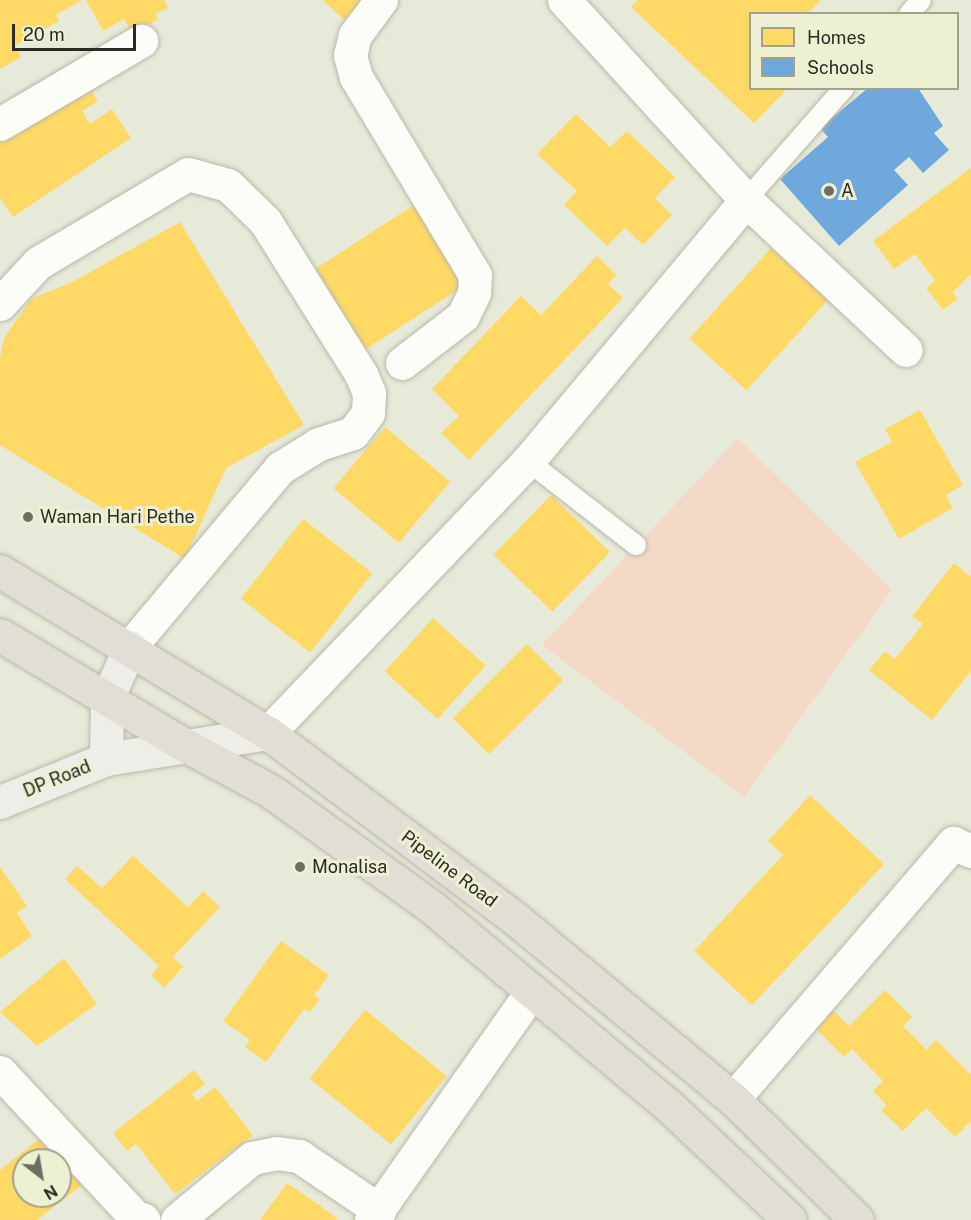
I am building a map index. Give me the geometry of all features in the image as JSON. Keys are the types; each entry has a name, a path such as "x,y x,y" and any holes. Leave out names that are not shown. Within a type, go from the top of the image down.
{"main road":[{"name":"Pipeline Road","path":"0,571 268,733 518,921 733,1099 857,1220"},
{"path":"0,634 183,744 272,792 434,909 671,1108 790,1220"},
{"name":"DP Road","path":"0,802 106,759 107,699 129,647"},
{"path":"106,759 183,744 268,733"}],"street":[{"path":"381,0 355,35 350,55 356,77 476,275 474,293 463,316 402,363"},
{"path":"572,3 746,200 906,350"},
{"path":"0,124 141,41"},
{"path":"0,304 38,263 188,174 228,185 265,221 361,374 369,393 368,413 353,433 317,445 280,468 129,647"},
{"path":"268,733 528,461 746,200"},
{"path":"733,1099 953,843 971,851"},
{"path":"177,1220 252,1158 277,1153 299,1156 375,1215 532,991"},
{"path":"0,1072 135,1217 144,1220"}],"lane":[{"path":"911,12 921,0"},
{"path":"746,200 842,90"},
{"path":"528,461 636,545"}],"shaded area":[{"path":"738,438 892,590 744,797 542,645"}],"building: Homes":[{"path":"0,0 82,0 56,15 59,21 15,46 21,57 0,69"},
{"path":"86,0 164,0 168,8 155,14 158,19 133,34 124,19 103,31"},
{"path":"323,0 358,0 361,3 344,20"},
{"path":"638,0 821,0 810,12 749,12 749,90 786,90 754,123 631,7"},
{"path":"82,77 98,101 82,111 90,124 112,109 131,138 13,217 0,198 0,132"},
{"path":"576,114 610,147 627,131 675,177 655,198 672,215 643,245 625,228 607,246 564,205 577,191 537,154"},
{"path":"971,168 971,274 953,292 957,299 943,310 926,288 935,281 915,254 894,269 873,241"},
{"path":"420,201 472,281 356,356 304,276"},
{"path":"180,222 304,425 226,468 185,559 0,445 0,358 4,338 31,299 74,281"},
{"path":"771,248 828,300 747,390 689,339"},
{"path":"597,256 616,275 608,284 623,298 469,460 441,433 459,416 432,389 521,296 541,315"},
{"path":"920,410 963,485 946,495 953,508 899,539 855,462 892,442 885,429"},
{"path":"385,427 450,482 399,543 334,488"},
{"path":"551,495 610,552 552,612 493,555"},
{"path":"303,519 372,573 310,653 241,599"},
{"path":"954,563 971,577 971,671 932,720 869,670 885,651 895,659 923,624 912,616"},
{"path":"433,618 486,666 438,719 385,672"},
{"path":"527,644 563,680 489,754 453,718"},
{"path":"810,795 884,864 752,1005 694,951 783,855 768,841"},
{"path":"133,856 188,907 203,891 220,907 173,957 183,967 164,988 151,975 159,966 65,879 77,866 102,888"},
{"path":"0,867 27,906 17,913 32,936 0,959"},
{"path":"281,941 329,975 314,995 320,999 310,1012 304,1009 266,1062 245,1047 250,1040 223,1021"},
{"path":"64,958 97,1004 37,1046 0,1012"},
{"path":"885,990 912,1017 903,1026 927,1050 936,1040 971,1075 971,1121 955,1137 926,1108 903,1131 881,1110 887,1105 873,1091 883,1081 852,1049 844,1057 813,1026 831,1008 849,1026"},
{"path":"365,1010 447,1076 391,1144 310,1078"},
{"path":"194,1070 205,1084 192,1094 197,1101 215,1087 253,1135 175,1194 136,1144 127,1151 113,1133"},
{"path":"48,1132 55,1148 28,1148"},
{"path":"12,1160 12,1208 52,1208 37,1220 0,1220 0,1170"},
{"path":"72,1173 82,1185 72,1193"},
{"path":"287,1183 322,1207 339,1220 260,1220"}],"building: Schools":[{"path":"866,90 919,90 943,126 934,133 949,150 923,173 909,157 894,170 908,185 839,246 780,179 828,137 820,128"}],"place":[{"name":"A","path":"829,191"},
{"name":"Waman Hari Pethe","path":"28,517"},
{"name":"Monalisa","path":"300,867"}]}
